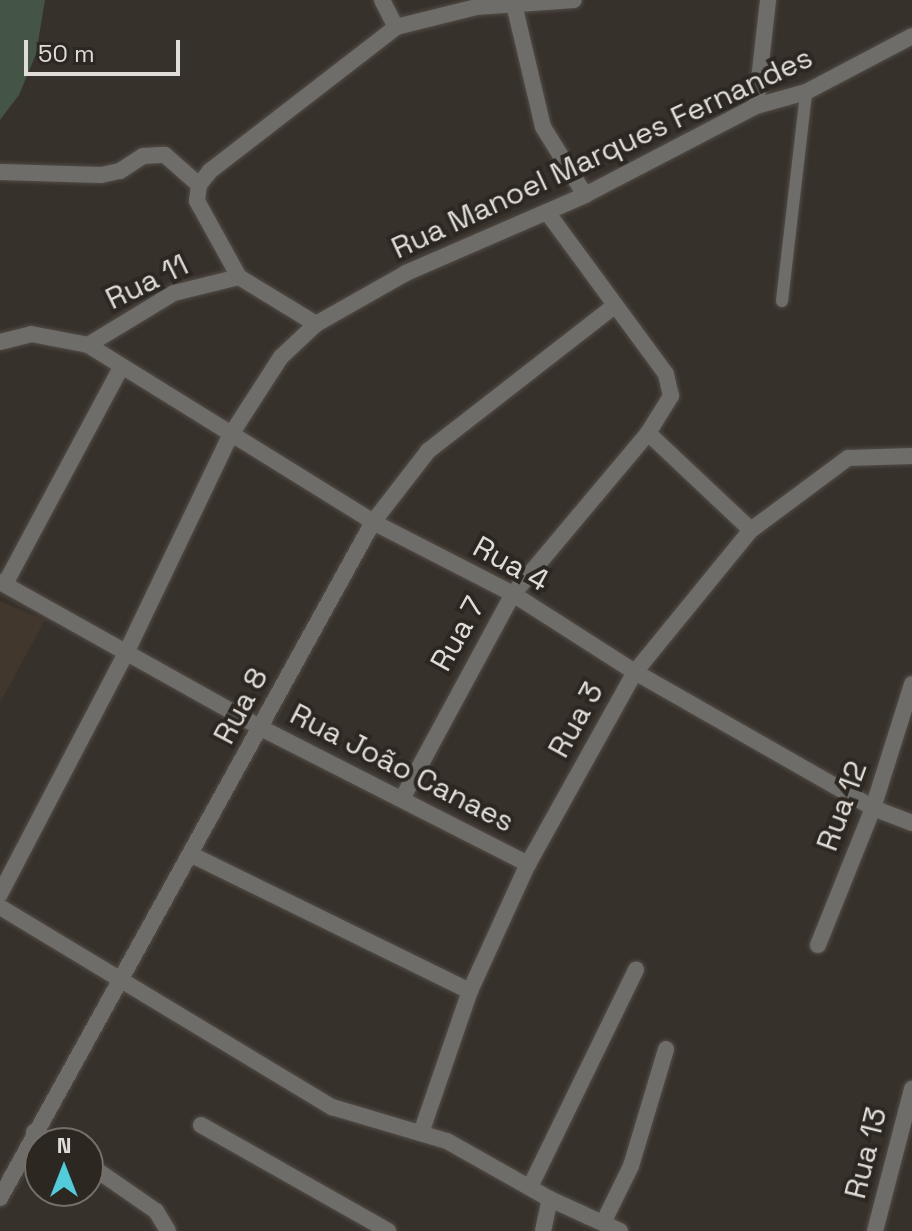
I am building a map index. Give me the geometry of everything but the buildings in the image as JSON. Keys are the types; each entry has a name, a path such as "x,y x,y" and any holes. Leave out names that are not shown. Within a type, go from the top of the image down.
{"street":[{"path":"382,0 396,27"},
{"path":"239,277 197,201 199,185 244,142 396,27 476,7 574,0"},
{"path":"756,106 768,0"},
{"path":"514,3 543,127 585,195"},
{"name":"Rua Manoel Marques Fernandes","path":"0,894 126,653 230,436 281,357 316,324 406,273 585,195 756,106 806,92 912,36"},
{"path":"0,172 101,175 120,171 143,156 165,155 199,185"},
{"path":"547,212 613,307"},
{"name":"Rua 11","path":"88,345 174,293 239,277 316,324"},
{"name":"Rua 7","path":"402,799 513,594 648,433 671,396 666,374 613,307"},
{"name":"Rua 8","path":"37,1127 122,982 373,522 428,451 613,307"},
{"path":"0,342 31,334 88,345"},
{"name":"Rua 4","path":"88,345 373,522 513,594 635,672 873,808 912,823"},
{"path":"2,583 121,368"},
{"path":"648,433 751,530"},
{"name":"Rua 3","path":"421,1133 470,991 528,864 635,672 751,530 848,458 912,456"},
{"name":"Rua João Canaes","path":"2,583 261,728 528,864"},
{"name":"Rua 12","path":"818,945 873,808 912,684"},
{"path":"192,855 470,991"},
{"path":"0,907 332,1107 447,1141 550,1199 620,1231"},
{"path":"530,1187 636,970"},
{"path":"603,1223 636,1151 666,1049"},
{"name":"Rua 13","path":"875,1231 912,1089"},
{"path":"201,1125 388,1231"},
{"name":"Rua 8","path":"0,1198 24,1151"},
{"path":"104,1175 156,1211 168,1231"},
{"path":"543,1231 550,1199"}],"lane":[{"path":"782,301 806,92"}],"shaded area":[{"path":"0,601 45,620 0,703"}],"green space":[{"path":"0,0 45,0 36,54 19,95 0,120"}]}
